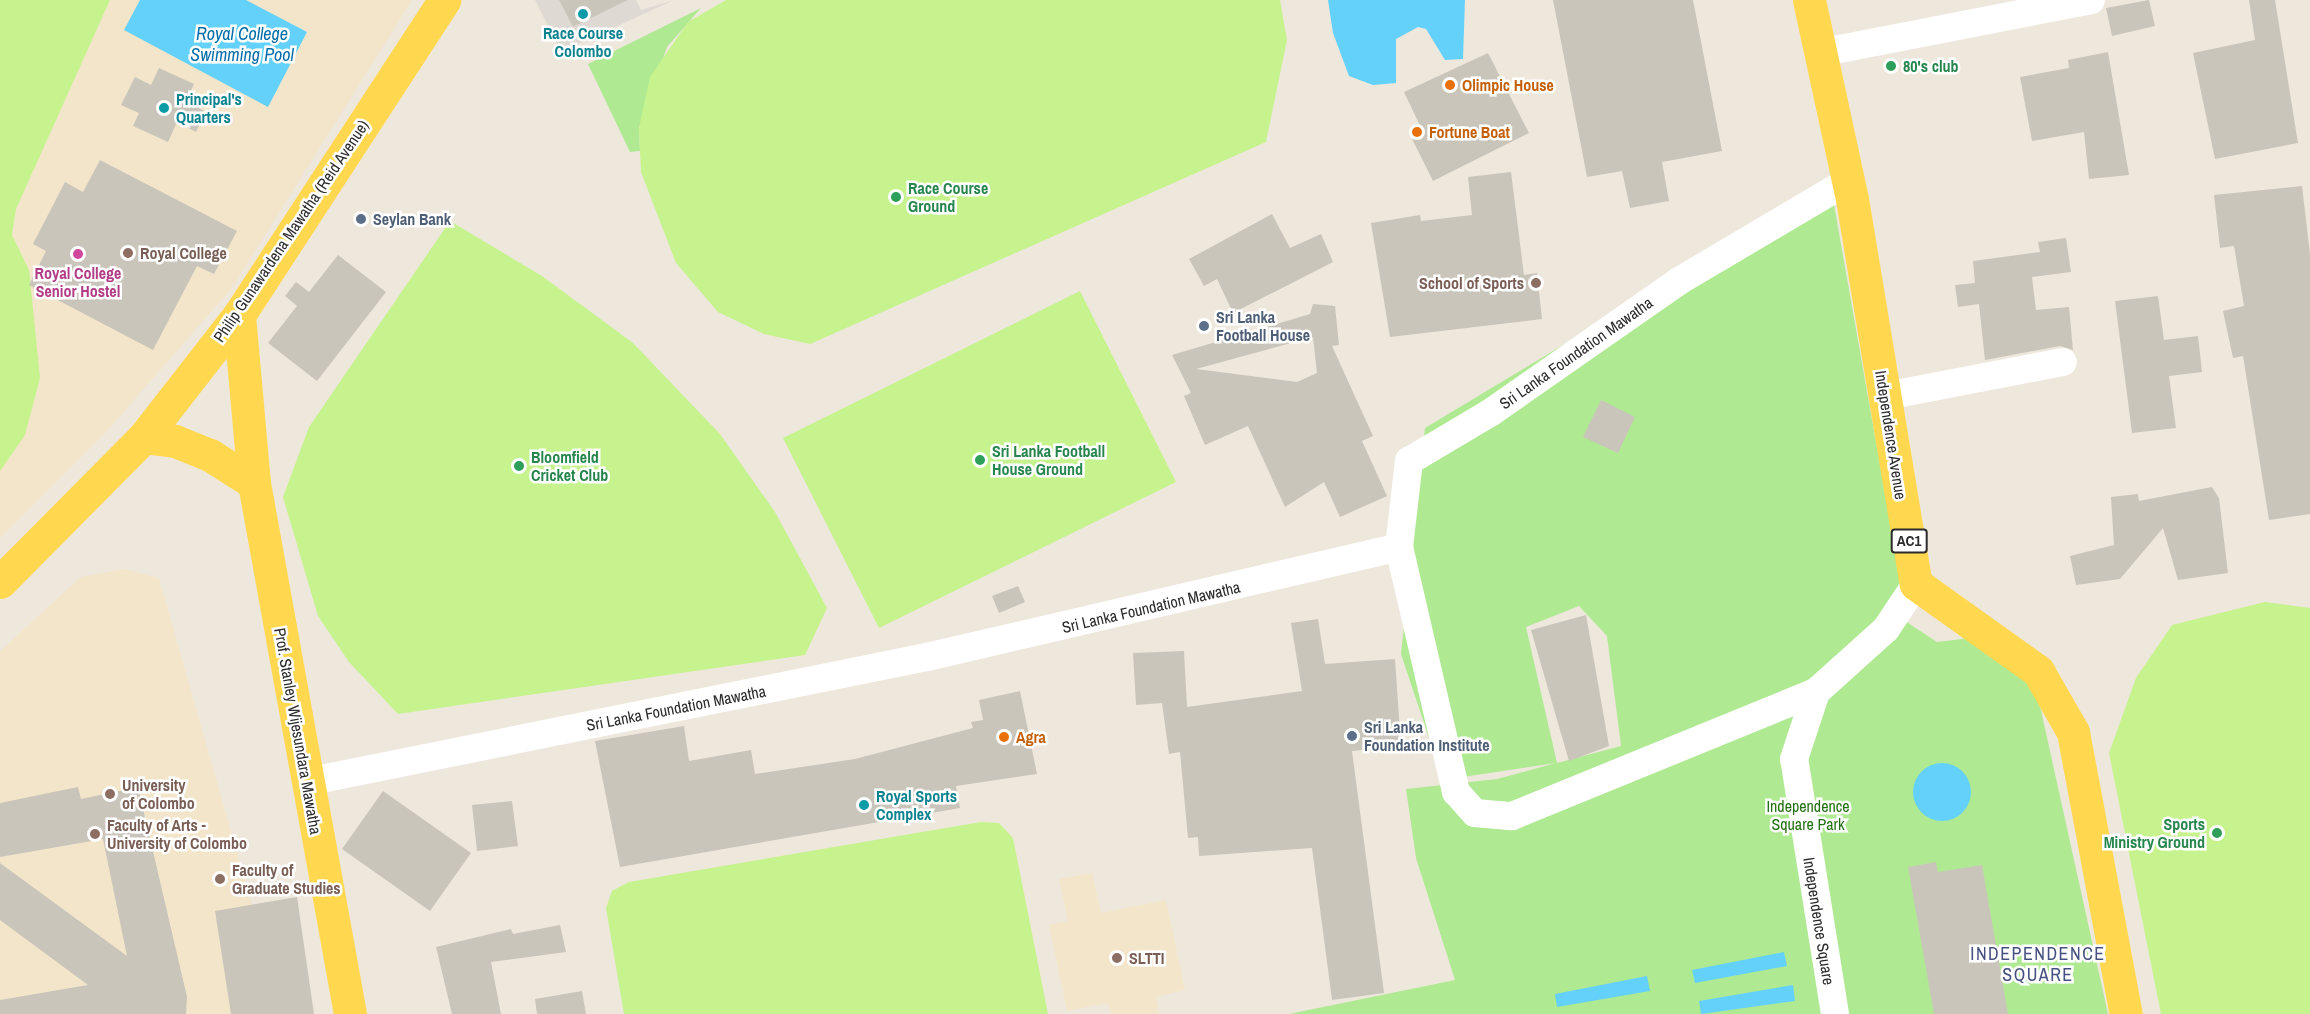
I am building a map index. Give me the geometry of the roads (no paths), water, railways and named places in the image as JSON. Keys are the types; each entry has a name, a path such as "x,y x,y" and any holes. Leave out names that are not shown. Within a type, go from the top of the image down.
{"main road":[{"name":"Philip Gunawardena Mawatha (Reid Avenue)","path":"0,582 144,437 239,315 444,0"},
{"name":"Independence Avenue","path":"1809,0 1848,181 1916,584"},
{"name":"Prof. Stanley Wijesundara Mawatha","path":"239,315 254,483 306,782 350,1014"},
{"path":"144,437 175,441 210,455 254,483"},
{"path":"1916,584 2038,671 2073,732 2126,1014"}],"street":[{"path":"1819,53 2011,8 2091,0"},
{"name":"Sri Lanka Foundation Mawatha","path":"306,782 927,657 1399,547 1409,461 1490,413 1679,281 1848,181"},
{"path":"1886,396 2063,362"},
{"path":"1399,547 1456,792 1474,813 1512,816 1816,692"},
{"name":"Independence Square","path":"1834,1014 1794,759 1816,692 1886,629 1916,584"}],"water":[{"name":"Royal College Swimming Pool","path":"140,0 246,0 307,32 268,107 124,30"},
{"path":"1328,0 1465,0 1463,59 1445,60 1426,29 1418,27 1396,39 1396,83 1373,85 1349,76 1333,33"},
{"path":"1942,763 1953,765 1963,771 1969,781 1971,792 1969,803 1963,813 1953,819 1942,821 1931,819 1921,813 1915,803 1913,792 1915,781 1921,771 1931,765"},
{"path":"1784,952 1787,966 1695,983 1692,970"},
{"path":"1647,976 1650,991 1557,1007 1555,994"},
{"path":"1793,985 1795,1001 1701,1014 1699,1001"}],"place":[{"name":"Race Course Colombo","path":"583,14"},
{"name":"80's club","path":"1891,66"},
{"name":"Olimpic House","path":"1450,85"},
{"name":"Principal's Quarters","path":"164,108"},
{"name":"Fortune Boat","path":"1417,132"},
{"name":"Race Course Ground","path":"896,197"},
{"name":"Seylan Bank","path":"361,219"},
{"name":"Royal College","path":"128,253"},
{"name":"Royal College Senior Hostel","path":"78,254"},
{"name":"School of Sports","path":"1536,283"},
{"name":"Sri Lanka Football House","path":"1204,326"},
{"name":"Sri Lanka Football House Ground","path":"980,460"},
{"name":"Bloomfield Cricket Club","path":"519,466"},
{"name":"Sri Lanka Foundation Institute","path":"1352,736"},
{"name":"Agra","path":"1004,737"},
{"name":"University of Colombo","path":"110,794"},
{"name":"Royal Sports Complex","path":"864,805"},
{"name":"Sports Ministry Ground","path":"2217,833"},
{"name":"Faculty of Arts - University of Colombo","path":"95,834"},
{"name":"Faculty of Graduate Studies","path":"220,879"},
{"name":"SLTTI","path":"1117,958"}],"district":[{"name":"INDEPENDENCE SQUARE","path":"2038,965"}],"park label":[{"name":"Independence Square Park","path":"1808,815"}]}
